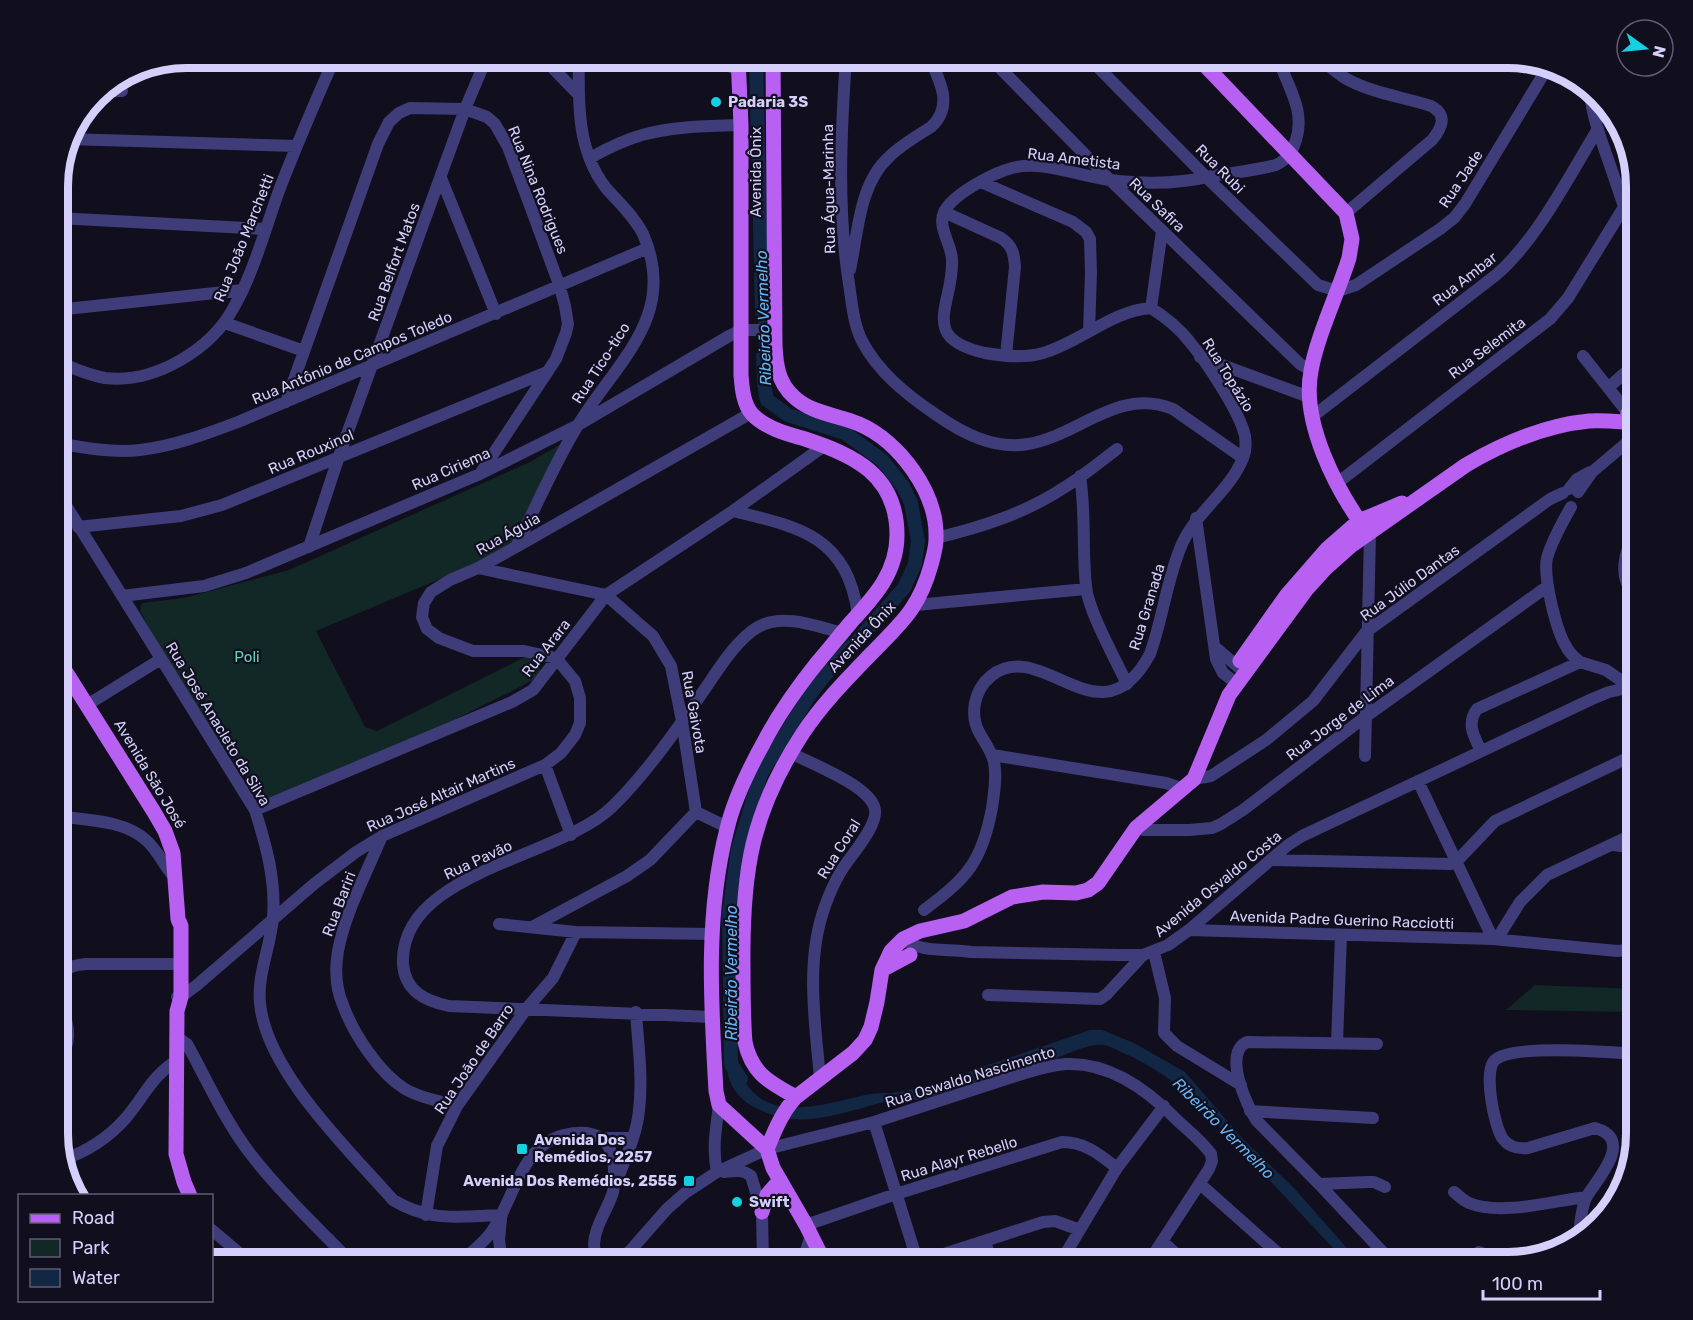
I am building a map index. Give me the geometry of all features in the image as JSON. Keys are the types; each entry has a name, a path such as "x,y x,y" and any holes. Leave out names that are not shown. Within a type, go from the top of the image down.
{"main road":[{"name":"Avenida Ônix","path":"718,1105 711,962 719,870 727,827 754,760 784,706 842,633 877,594 889,572 897,544 896,521 887,494 876,477 852,457 775,429 751,412 744,396 742,386 744,330 738,68"},
{"name":"Avenida Ônix","path":"773,68 773,330 780,378 788,391 801,403 858,424 879,435 892,446 910,467 926,494 934,518 936,538 930,569 916,605 904,621 825,703 790,753 765,803 751,847 744,890 744,1031 747,1052 756,1070 792,1101"},
{"path":"1207,68 1346,213 1350,227 1351,248 1311,370 1309,397 1312,417 1336,484 1359,521 1367,531 1372,532"},
{"path":"1181,788 1212,709 1299,580 1326,549 1359,521 1415,496 1481,451 1511,437 1575,415 1597,412 1626,415"},
{"path":"766,1149 792,1101 853,1053 868,1034 877,1002 882,970 891,951 903,939 920,931 964,921 999,902 1023,894 1076,893 1088,890 1098,883 1136,828 1194,779 1236,675 1306,590 1352,545 1466,465 1507,444 1576,423 1626,417"},
{"path":"1325,569 1326,560 1331,551 1348,536 1359,521"},
{"name":"Avenida São José","path":"68,675 165,831 173,853 178,919 174,927 178,1038 176,1154 183,1182 189,1194"},
{"path":"882,970 910,955"},
{"path":"718,1105 766,1149 780,1180 819,1252"},
{"path":"762,1212 767,1196 780,1180"}],"street":[{"name":"Rua João Marchetti","path":"68,366 104,378 137,376 177,362 195,350 225,323 243,290 296,146 329,68"},
{"name":"Rua Belfort Matos","path":"309,547 339,456 374,365 465,109 482,68"},
{"path":"553,68 578,94"},
{"name":"Rua Tico-tico","path":"516,547 578,425 638,338 653,296 654,283 648,248 638,225 606,187 590,158 581,127 579,68"},
{"name":"Rua Água-Marinha","path":"846,68 841,184 842,225 848,278 857,328 862,340 878,365 892,380 923,406 968,434 1000,444 1024,445 1056,436 1118,406 1141,402 1173,409 1243,458"},
{"path":"848,278 870,183 887,158 931,127 943,109 944,95 936,68"},
{"name":"Rua Safira","path":"1000,68 1162,231 1300,364 1311,370"},
{"name":"Rua Rubi","path":"1099,68 1206,177 1318,285 1338,291"},
{"path":"1282,68 1296,101 1300,118 1298,135 1290,155"},
{"path":"1334,68 1352,81 1370,89 1431,106 1440,111 1443,121 1438,133 1426,146 1346,213"},
{"path":"1352,81 1354,68"},
{"name":"Rua Jade","path":"1338,291 1356,285 1440,230 1454,218 1465,204 1544,74"},
{"path":"115,91 122,91"},
{"path":"1593,105 1598,129 1626,212"},
{"name":"Rua Nina Rodrigues","path":"286,402 378,144 389,122 399,113 410,108 465,109 487,117 501,133 560,287 567,315 566,333 559,354 480,474"},
{"path":"590,158 640,135 690,127 741,125"},
{"name":"Rua Ambar","path":"1312,417 1515,258 1598,129"},
{"path":"78,139 296,146"},
{"name":"Rua Ametista","path":"944,212 958,197 981,182 1010,169 1026,167 1053,169 1110,180 1168,182 1266,168 1285,161 1290,155"},
{"path":"441,178 496,314"},
{"path":"981,182 1073,222 1086,232 1091,247 1089,331"},
{"name":"Rua Selemita","path":"1336,484 1550,319 1568,298 1624,207"},
{"path":"1006,355 1015,267 1014,253 1002,238 944,212 943,228 953,262 943,312 947,332 956,342 964,346 985,353 1006,355 1045,353 1124,313 1151,308 1162,231"},
{"path":"68,219 265,229"},
{"name":"Rua Antônio de Campos Toledo","path":"68,445 123,451 160,447 186,440 238,422 648,248"},
{"path":"68,309 243,290"},
{"name":"Rua Topázio","path":"1151,308 1182,333 1200,357 1240,423 1245,437 1243,458"},
{"path":"225,323 304,351"},
{"name":"Rua Ciriema","path":"122,596 187,588 219,582 246,573 480,474 578,425 702,350 744,330 773,330"},
{"path":"1583,356 1626,407"},
{"path":"1200,357 1309,397"},
{"name":"Rua Rouxinol","path":"78,527 181,516 222,505 547,372"},
{"path":"1609,387 1626,372"},
{"name":"Rua Águia","path":"556,658 524,651 473,651 447,642 427,629 422,617 426,598 450,580 516,547 751,412"},
{"path":"1626,443 1592,472 1569,496 1545,569 1562,639 1572,655 1580,662 1606,670 1626,682"},
{"name":"Rua Arara","path":"255,810 512,702 533,690 606,595 733,511 824,446"},
{"path":"936,538 971,530 1010,516 1055,494 1117,449"},
{"path":"1236,675 1215,647 1196,519 1231,480 1243,458"},
{"path":"924,910 953,889 966,874 980,850 988,825 995,771 992,755 975,725 977,694 984,684 999,671 1026,667 1092,692 1111,691 1127,684 1086,589 1084,509 1080,476"},
{"name":"Rua Júlio Dantas","path":"1194,779 1211,777 1266,740 1303,711 1323,690 1366,633 1541,507 1569,496"},
{"name":"Rua José Anacleto da Silva","path":"68,510 255,810 267,848 274,892 273,919 260,986 260,1003 270,1037 304,1098 393,1200 426,1215 444,1218 502,1215"},
{"path":"733,511 791,525 831,550 844,568 855,595 858,615"},
{"name":"Rua Granada","path":"1127,684 1150,654 1178,554 1196,519"},
{"path":"1365,756 1366,633 1372,532"},
{"path":"1626,558 1624,568 1626,582"},
{"name":"Rua Gaivota","path":"478,568 606,595 639,622 662,649 671,666 696,812"},
{"name":"Rua Jorge de Lima","path":"1136,828 1189,830 1212,828 1221,824 1548,586"},
{"path":"916,605 1086,589"},
{"name":"Rua Pavão","path":"712,1017 527,1008 456,1008 423,997 410,986 404,969 404,948 412,928 424,911 448,889 571,835 590,825 612,807 682,721 741,641 754,629 766,624 786,621 842,633"},
{"name":"Rua José Altair Martins","path":"177,994 197,985 273,919 356,852 382,836 545,765 561,753 575,735 582,709 575,681 556,658"},
{"path":"87,705 161,659"},
{"path":"1481,751 1470,723 1477,709 1580,662"},
{"name":"Avenida Osvaldo Costa","path":"988,995 1100,999 1148,954 1168,945 1189,930 1288,845 1302,836 1592,699 1626,688"},
{"name":"Rua Coral","path":"790,753 857,788 870,800 876,812 868,832 834,883 824,908 817,938 813,969 820,1078"},
{"path":"992,755 1166,783 1181,788"},
{"path":"1273,860 1444,865 1456,862 1495,821 1626,759"},
{"path":"545,765 571,835"},
{"path":"1418,781 1495,939 1520,902 1547,875 1626,838"},
{"path":"531,927 627,876 650,860 696,812 727,827"},
{"path":"68,818 108,823 141,836 176,879"},
{"name":"Rua Bariri","path":"382,836 344,928 336,979 342,1004 362,1041 393,1080 416,1094 457,1106"},
{"path":"1612,845 1626,847"},
{"path":"499,924 576,932 713,934"},
{"name":"Avenida Padre Guerino Racciotti","path":"1189,930 1495,939 1626,950"},
{"name":"Rua João de Barro","path":"426,1215 437,1146 457,1106 527,1008 553,978 576,932"},
{"path":"1337,1043 1341,935"},
{"path":"903,939 914,946 928,949 955,949 971,952 1148,954 1164,998 1164,1033 1177,1046 1240,1085"},
{"path":"891,951 910,955 928,949"},
{"path":"68,969 86,964 177,964"},
{"path":"596,1252 594,1245 602,1218 633,1138 639,1111 636,1012"},
{"path":"178,1038 187,1044 228,1119 248,1150 267,1174 341,1252"},
{"path":"1377,1044 1245,1042 1237,1054 1240,1085 1250,1111 1284,1150 1383,1252"},
{"path":"1580,1227 1586,1197 1595,1187 1612,1155 1612,1142 1608,1135 1595,1128 1528,1148 1517,1148 1508,1144 1501,1135 1493,1104 1490,1067 1497,1058 1517,1053 1569,1051 1626,1054"},
{"path":"70,1158 110,1134 129,1114 163,1069 178,1060"},
{"name":"Rua Oswaldo Nascimento","path":"629,1252 667,1209 685,1193 717,1172 766,1149 873,1122 1025,1073 1068,1064 1092,1066 1111,1073 1164,1106 1209,1151 1212,1159 1200,1184"},
{"name":"Avenida Ônix","path":"717,1172 714,1141 718,1105"},
{"path":"1067,1252 1117,1168 1164,1106"},
{"path":"1250,1111 1373,1118"},
{"path":"873,1122 914,1252"},
{"path":"472,1252 486,1240 502,1215 528,1161 541,1147 560,1136 584,1132 603,1138 633,1138"},
{"path":"603,1138 609,1146 614,1163 613,1191"},
{"name":"Rua Alayr Rebello","path":"808,1230 896,1194 1062,1142 1078,1143 1090,1148 1117,1168"},
{"path":"717,1172 739,1171 751,1176 762,1212 763,1252"},
{"path":"1319,1184 1369,1182 1385,1187"},
{"path":"1155,1252 1200,1184 1277,1252"},
{"path":"1454,1192 1470,1204 1494,1208 1510,1208 1586,1197"},
{"path":"501,1252 499,1240 502,1215"},
{"path":"953,1252 1043,1222 1064,1223 1080,1230"},
{"path":"804,1252 808,1230"},
{"path":"213,1231 238,1252"},
{"path":"1162,1241 1174,1252"},
{"path":"985,1242 988,1252"}],"green space":[{"name":"Poli","path":"563,443 516,547 316,631 365,727 377,731 525,657 537,663 540,676 371,761 263,801 175,681 140,610 142,603 184,598 289,570 530,462"},
{"path":"1535,985 1626,989 1626,1012 1506,1010"}],"water":[{"name":"Ribeirão Vermelho","path":"1090,1030 1102,1030 1134,1043 1185,1072 1242,1138 1294,1188 1350,1252 1337,1252 1181,1088 1153,1068 1108,1046 1082,1048 1044,1063 949,1093 917,1100 881,1103 828,1116 804,1119 780,1117 749,1104 732,1086 727,1068 731,1064 738,1067 748,1087 762,1099 778,1106 795,1108 874,1093 895,1093 921,1088"}],"waterway":[{"name":"Ribeirão Vermelho","path":"756,68 762,312"},
{"name":"Ribeirão Vermelho","path":"762,312 763,356"},
{"name":"Ribeirão Vermelho","path":"741,1079 731,1064 729,914 738,849 761,774 809,696 832,666 904,588 915,564 918,541 911,503 903,486 882,460 845,433 788,415 767,400 763,356"}],"place":[{"name":"Padaria 3S","path":"716,102"},
{"name":"Avenida Dos Remédios, 2257","path":"522,1149"},
{"name":"Avenida Dos Remédios, 2555","path":"689,1181"},
{"name":"Swift","path":"737,1202"}]}
